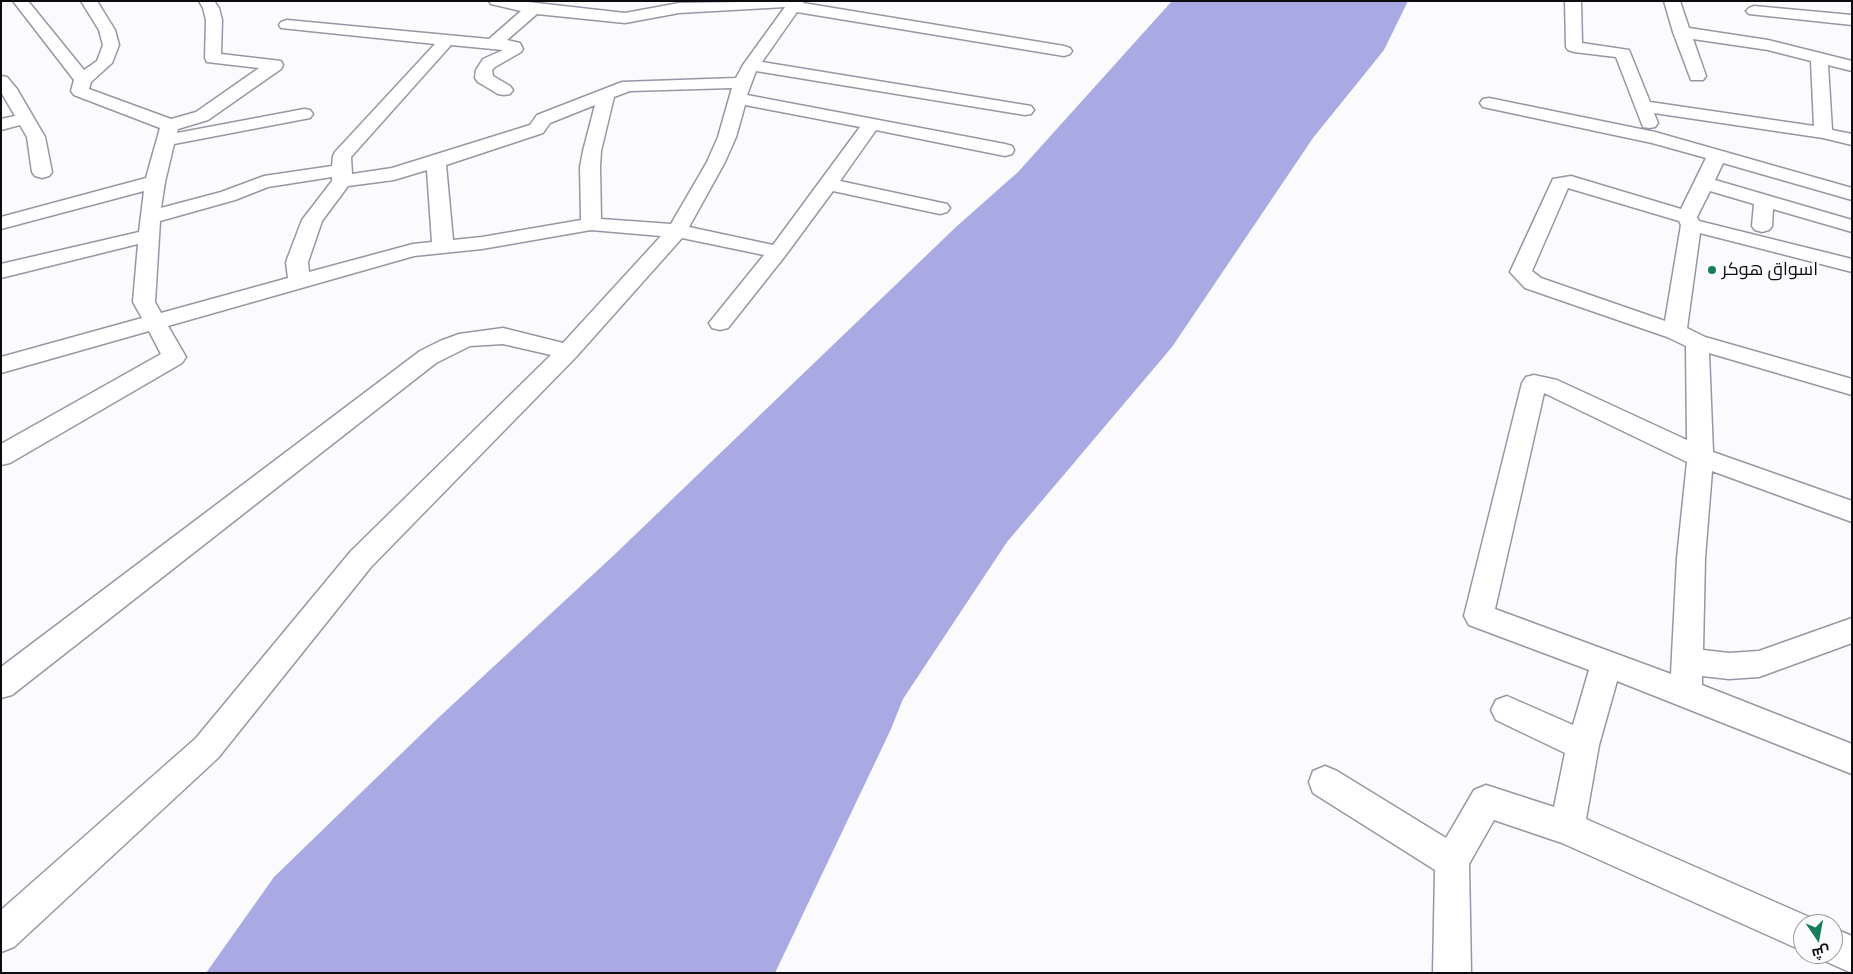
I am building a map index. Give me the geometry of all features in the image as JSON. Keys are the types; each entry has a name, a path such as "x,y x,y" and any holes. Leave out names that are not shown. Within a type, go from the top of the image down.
{"street":[{"path":"1,4 10,1"},
{"path":"20,1 83,80"},
{"path":"89,1 107,30 111,44 104,63 83,80 80,91 168,133 304,114"},
{"path":"1,456 174,357 144,302 148,226 155,182 168,133 202,116 275,65 213,58 214,20 211,8 206,1"},
{"path":"496,1 532,8 625,18 679,8 795,3 1064,51"},
{"path":"1573,1 1574,47 1623,53 1655,138"},
{"path":"1672,1 1697,76"},
{"path":"1,934 207,748 361,559 568,352 677,231 716,162 727,138 744,82 795,3"},
{"path":"1752,6 1768,45"},
{"path":"1752,6 1849,24"},
{"path":"493,44 532,8"},
{"path":"287,25 514,46 515,49 489,63 484,70 484,78 504,90"},
{"path":"1681,32 1768,45 1852,66"},
{"path":"299,281 296,262 312,220 342,175 342,156 446,41"},
{"path":"1819,58 1823,133"},
{"path":"1,81 11,93 36,137 42,172"},
{"path":"744,82 872,123 1005,150"},
{"path":"1,272 148,226 264,182 342,175 394,174 436,162 537,129 543,119 628,86 744,82 1025,110"},
{"path":"591,224 590,167 592,151 606,95"},
{"path":"1489,102 1655,138 1717,154 1852,194"},
{"path":"1642,106 1823,133 1852,140"},
{"path":"1,125 26,118"},
{"path":"720,323 778,252 872,123"},
{"path":"1675,332 1689,221 1717,154"},
{"path":"436,162 444,247"},
{"path":"1,223 155,182"},
{"path":"1852,266 1689,221 1571,182 1560,183 1521,272 1532,283 1675,332 1697,342 1852,387"},
{"path":"1704,183 1852,226"},
{"path":"829,184 940,208"},
{"path":"1762,226 1764,199"},
{"path":"1,364 413,250 482,243 591,224 677,231 778,252"},
{"path":"1,685 428,357 448,346 466,340 503,336 568,352"},
{"path":"1686,693 1691,558 1700,457 1697,342"},
{"path":"1852,512 1700,457 1549,386 1534,383 1479,616 1686,693 1852,759"},
{"path":"1688,661 1729,666 1759,664 1852,630"},
{"path":"1567,828 1583,745 1606,664"},
{"path":"1506,710 1583,745"},
{"path":"1325,782 1452,861"},
{"path":"1452,973 1452,861 1486,801 1567,828 1793,929"}],"water":[{"path":"1172,1 1408,1 1384,50 1313,138 1172,347 1007,542 903,699 891,729 775,973 206,973 274,877 437,719 613,556 957,226 1018,172"}],"place":[{"name":"اسواق هوكر","path":"1712,270"}]}
